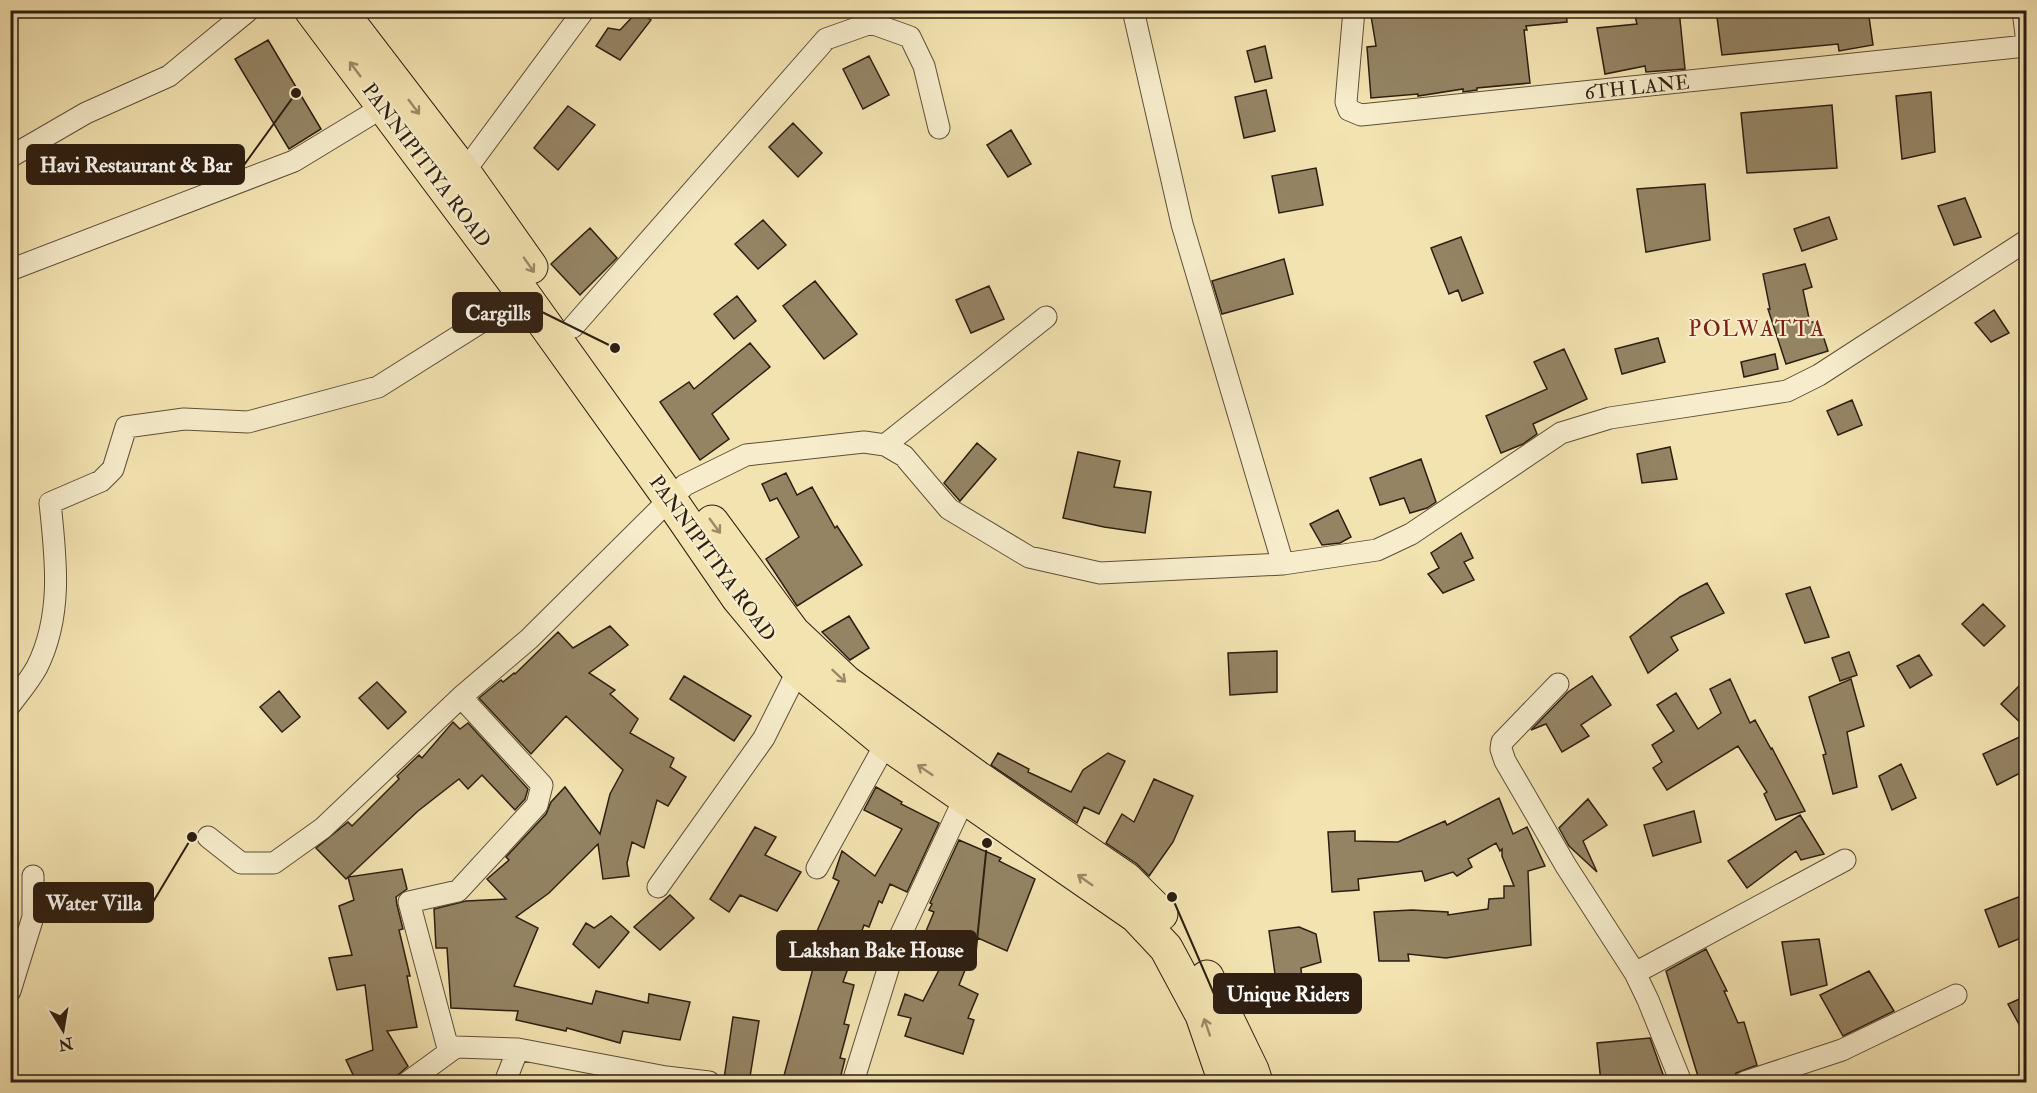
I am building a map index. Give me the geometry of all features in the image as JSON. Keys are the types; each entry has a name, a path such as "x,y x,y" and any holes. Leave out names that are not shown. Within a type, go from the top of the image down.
{"main road":[{"name":"PANNIPITIYA ROAD","path":"311,10 524,295 677,492 793,632 846,682 978,778 1126,879 1186,939 1219,998 1256,1083"},
{"name":"PANNIPITIYA ROAD","path":"340,10 464,172 573,327 677,492 738,598 798,670 886,744 1136,916 1166,948 1202,1014 1225,1083"}],"street":[{"path":"10,157 86,113 169,76 249,10"},
{"path":"464,172 585,10"},
{"path":"1133,10 1182,224 1283,564"},
{"name":"6TH LANE","path":"1354,10 1346,102 1349,110 1361,116 2026,46"},
{"path":"2023,10 2026,34"},
{"path":"573,327 826,39 871,23 910,37 924,66 939,128"},
{"path":"10,270 294,161 383,107"},
{"path":"208,837 242,863 274,863 323,828 461,697 529,639 677,492 746,455 864,442 885,445 904,456 949,509 1029,557 1100,573 1283,564 1377,550 1411,534 1561,433 1610,418 1787,391 1819,375 2026,242"},
{"path":"10,705 37,668 53,624 57,564 50,503 102,481 113,469 126,427 184,419 248,422 378,387 524,295"},
{"path":"885,445 1046,318"},
{"path":"658,887 764,738 798,670"},
{"path":"1558,684 1502,742 1501,749 1505,761 1566,866 1635,973 1681,1083"},
{"path":"449,1052 409,902 458,891 537,805 542,785 461,697"},
{"path":"817,868 886,744"},
{"path":"853,1083 895,947 965,797"},
{"path":"1635,973 1845,860"},
{"path":"10,991 33,917 33,876"},
{"path":"1745,1083 1842,1050 1956,995"},
{"path":"408,1083 456,1047 518,1049 665,1080 709,1083"},
{"path":"505,1083 518,1049"}],"building":[{"path":"1370,10 1566,10 1567,22 1526,26 1527,30 1524,30 1530,83 1477,88 1477,90 1463,92 1463,89 1418,96 1418,94 1371,98 1367,47 1376,46"},
{"path":"1679,10 1685,69 1646,72 1645,66 1605,74 1597,28 1637,24 1635,16"},
{"path":"1716,10 1868,10 1873,45 1839,51 1838,44 1722,55"},
{"path":"638,11 651,20 620,60 596,46 608,28 620,30"},
{"path":"268,40 321,129 289,149 235,59"},
{"path":"1265,46 1272,78 1255,82 1247,51"},
{"path":"869,56 889,95 863,109 843,69"},
{"path":"1266,90 1275,131 1244,138 1235,97"},
{"path":"1931,92 1935,152 1902,159 1896,96"},
{"path":"1832,105 1837,168 1747,173 1741,113"},
{"path":"568,106 595,125 558,170 534,148"},
{"path":"793,123 822,153 798,177 769,147"},
{"path":"1011,130 1031,164 1008,177 987,145"},
{"path":"1316,168 1323,205 1279,213 1272,176"},
{"path":"1705,184 1710,240 1646,252 1637,189"},
{"path":"1965,198 1981,237 1954,245 1938,206"},
{"path":"1829,217 1837,239 1802,251 1794,229"},
{"path":"763,220 786,245 758,269 735,244"},
{"path":"590,228 617,258 580,295 551,264"},
{"path":"1461,237 1483,293 1462,301 1458,290 1449,294 1431,248"},
{"path":"1284,259 1293,294 1222,314 1212,281"},
{"path":"1805,264 1812,287 1803,290 1810,323 1818,320 1828,351 1786,364 1768,309 1770,309 1763,274"},
{"path":"815,281 857,334 824,359 783,306"},
{"path":"989,286 1004,319 971,333 956,300"},
{"path":"737,296 756,321 734,339 714,314"},
{"path":"1994,310 2009,333 1991,342 1975,323"},
{"path":"1658,338 1665,362 1622,374 1615,349"},
{"path":"750,343 770,367 712,414 729,439 700,460 660,402 689,382 694,389"},
{"path":"1564,349 1587,399 1533,424 1537,434 1523,444 1501,453 1486,416 1547,389 1534,362"},
{"path":"1775,354 1778,369 1744,377 1741,362"},
{"path":"1852,400 1862,425 1838,435 1827,411"},
{"path":"977,443 996,459 960,501 944,483"},
{"path":"1670,447 1677,479 1642,483 1637,454"},
{"path":"1078,452 1120,461 1114,487 1151,492 1145,533 1063,518"},
{"path":"1421,459 1436,502 1427,508 1410,513 1404,498 1380,505 1370,478"},
{"path":"786,473 797,495 812,487 835,528 837,526 862,565 797,606 766,559 799,537 777,498 770,501 762,484"},
{"path":"1338,510 1351,537 1340,543 1322,545 1310,524"},
{"path":"1461,533 1473,558 1464,562 1474,580 1443,593 1428,574 1439,568 1431,553"},
{"path":"1707,583 1724,613 1671,637 1678,650 1648,673 1630,637 1680,597"},
{"path":"1810,587 1829,637 1805,643 1786,594"},
{"path":"1983,604 2005,626 1984,646 1962,624"},
{"path":"849,616 869,648 850,660 822,632"},
{"path":"610,626 628,645 589,673 615,690 610,694 638,719 630,733 674,758 670,767 686,777 668,806 657,800 644,848 632,842 627,863 629,876 603,879 598,844 549,893 516,917 538,928 514,986 592,1004 596,991 648,1003 649,994 690,1002 680,1040 623,1031 620,1043 567,1028 566,1031 516,1020 518,1011 451,1008 447,948 436,948 434,909 466,901 506,899 487,879 509,860 506,857 546,814 551,802 565,787 600,834 610,794 623,770 566,716 531,754 479,698 501,680 503,682 515,674 558,632 573,648"},
{"path":"1277,651 1277,692 1230,695 1228,653"},
{"path":"1849,652 1857,675 1840,681 1832,658"},
{"path":"1919,655 1932,675 1910,688 1897,666"},
{"path":"684,676 751,716 734,741 670,699"},
{"path":"1592,676 1611,705 1581,725 1589,736 1562,752 1546,724 1531,730 1568,692"},
{"path":"1730,679 1750,723 1755,720 1805,811 1776,820 1764,794 1767,792 1738,746 1667,790 1653,768 1662,762 1652,745 1674,731 1657,705 1676,693 1698,729 1721,713 1710,689"},
{"path":"1851,679 1864,726 1847,732 1857,787 1833,794 1823,755 1826,754 1809,697"},
{"path":"2026,679 2026,728 2001,704"},
{"path":"377,682 406,712 388,729 359,698"},
{"path":"279,691 300,717 282,732 260,707"},
{"path":"453,722 460,729 468,723 528,789 525,799 515,810 482,775 468,789 459,779 418,811 346,879 316,848 348,822 352,826 399,779 397,776 419,755 422,758"},
{"path":"2026,734 2026,770 1997,785 1983,754"},
{"path":"998,753 1029,769 1028,772 1071,792 1083,770 1108,753 1125,761 1099,814 1084,807 1077,823 991,765"},
{"path":"1901,764 1916,798 1892,810 1879,776"},
{"path":"1154,779 1193,796 1173,842 1149,876 1137,864 1106,843 1122,814 1134,822"},
{"path":"876,787 902,802 901,804 939,823 907,892 890,884 882,903 879,901 869,927 864,925 843,982 854,985 844,1024 849,1025 840,1058 845,1059 839,1083 782,1083 818,950 810,947 839,881 833,878 842,851 875,876 902,829 864,810"},
{"path":"1499,798 1513,834 1527,827 1545,866 1528,871 1531,945 1446,958 1408,954 1409,961 1379,961 1374,912 1412,910 1448,912 1448,915 1488,909 1489,899 1504,898 1504,886 1514,886 1502,856 1502,849 1500,851 1496,843 1468,859 1472,867 1457,876 1453,872 1425,881 1422,871 1358,879 1359,890 1332,892 1328,832 1355,831 1355,841 1398,842 1445,821 1447,825"},
{"path":"1588,799 1607,825 1583,841 1597,872 1569,846 1559,828"},
{"path":"1694,811 1701,842 1653,856 1644,825"},
{"path":"1800,815 1824,854 1801,860 1796,851 1747,888 1728,861"},
{"path":"755,827 776,837 765,855 801,872 777,911 740,895 729,912 710,899"},
{"path":"959,840 1001,858 999,861 1035,879 1007,951 978,938 959,985 978,994 968,1018 974,1020 963,1054 905,1036 911,1018 898,1015 905,994 923,1001 941,966 916,955 934,912 929,910 932,904 930,903"},
{"path":"402,869 407,889 396,897 403,929 399,930 410,976 407,976 417,1027 387,1031 408,1066 398,1075 380,1083 357,1083 346,1060 373,1050 365,985 337,990 329,958 352,955 339,906 354,900 348,877"},
{"path":"2026,894 2026,936 1999,947 1985,910"},
{"path":"670,895 694,918 660,950 634,927"},
{"path":"611,916 629,932 599,968 573,944 586,923 594,928"},
{"path":"1299,927 1316,934 1321,962 1301,968 1303,997 1265,1002 1261,976 1275,974 1269,931"},
{"path":"1819,939 1827,985 1791,995 1782,942"},
{"path":"1706,949 1727,991 1724,991 1738,1023 1744,1022 1757,1065 1736,1073 1733,1083 1700,1083 1666,971"},
{"path":"1869,971 1894,1011 1843,1036 1820,995"},
{"path":"2026,996 2026,1037 2008,1004"},
{"path":"733,1017 759,1021 749,1083 724,1079"},
{"path":"1650,1038 1665,1080 1601,1083 1597,1043"}],"place":[{"name":"Havi Restaurant & Bar","path":"296,93"},
{"name":"Cargills","path":"615,348"},
{"name":"Water Villa","path":"192,837"},
{"name":"Lakshan Bake House","path":"987,843"},
{"name":"Unique Riders","path":"1172,897"}],"district":[{"name":"POLWATTA","path":"1757,328"}]}
